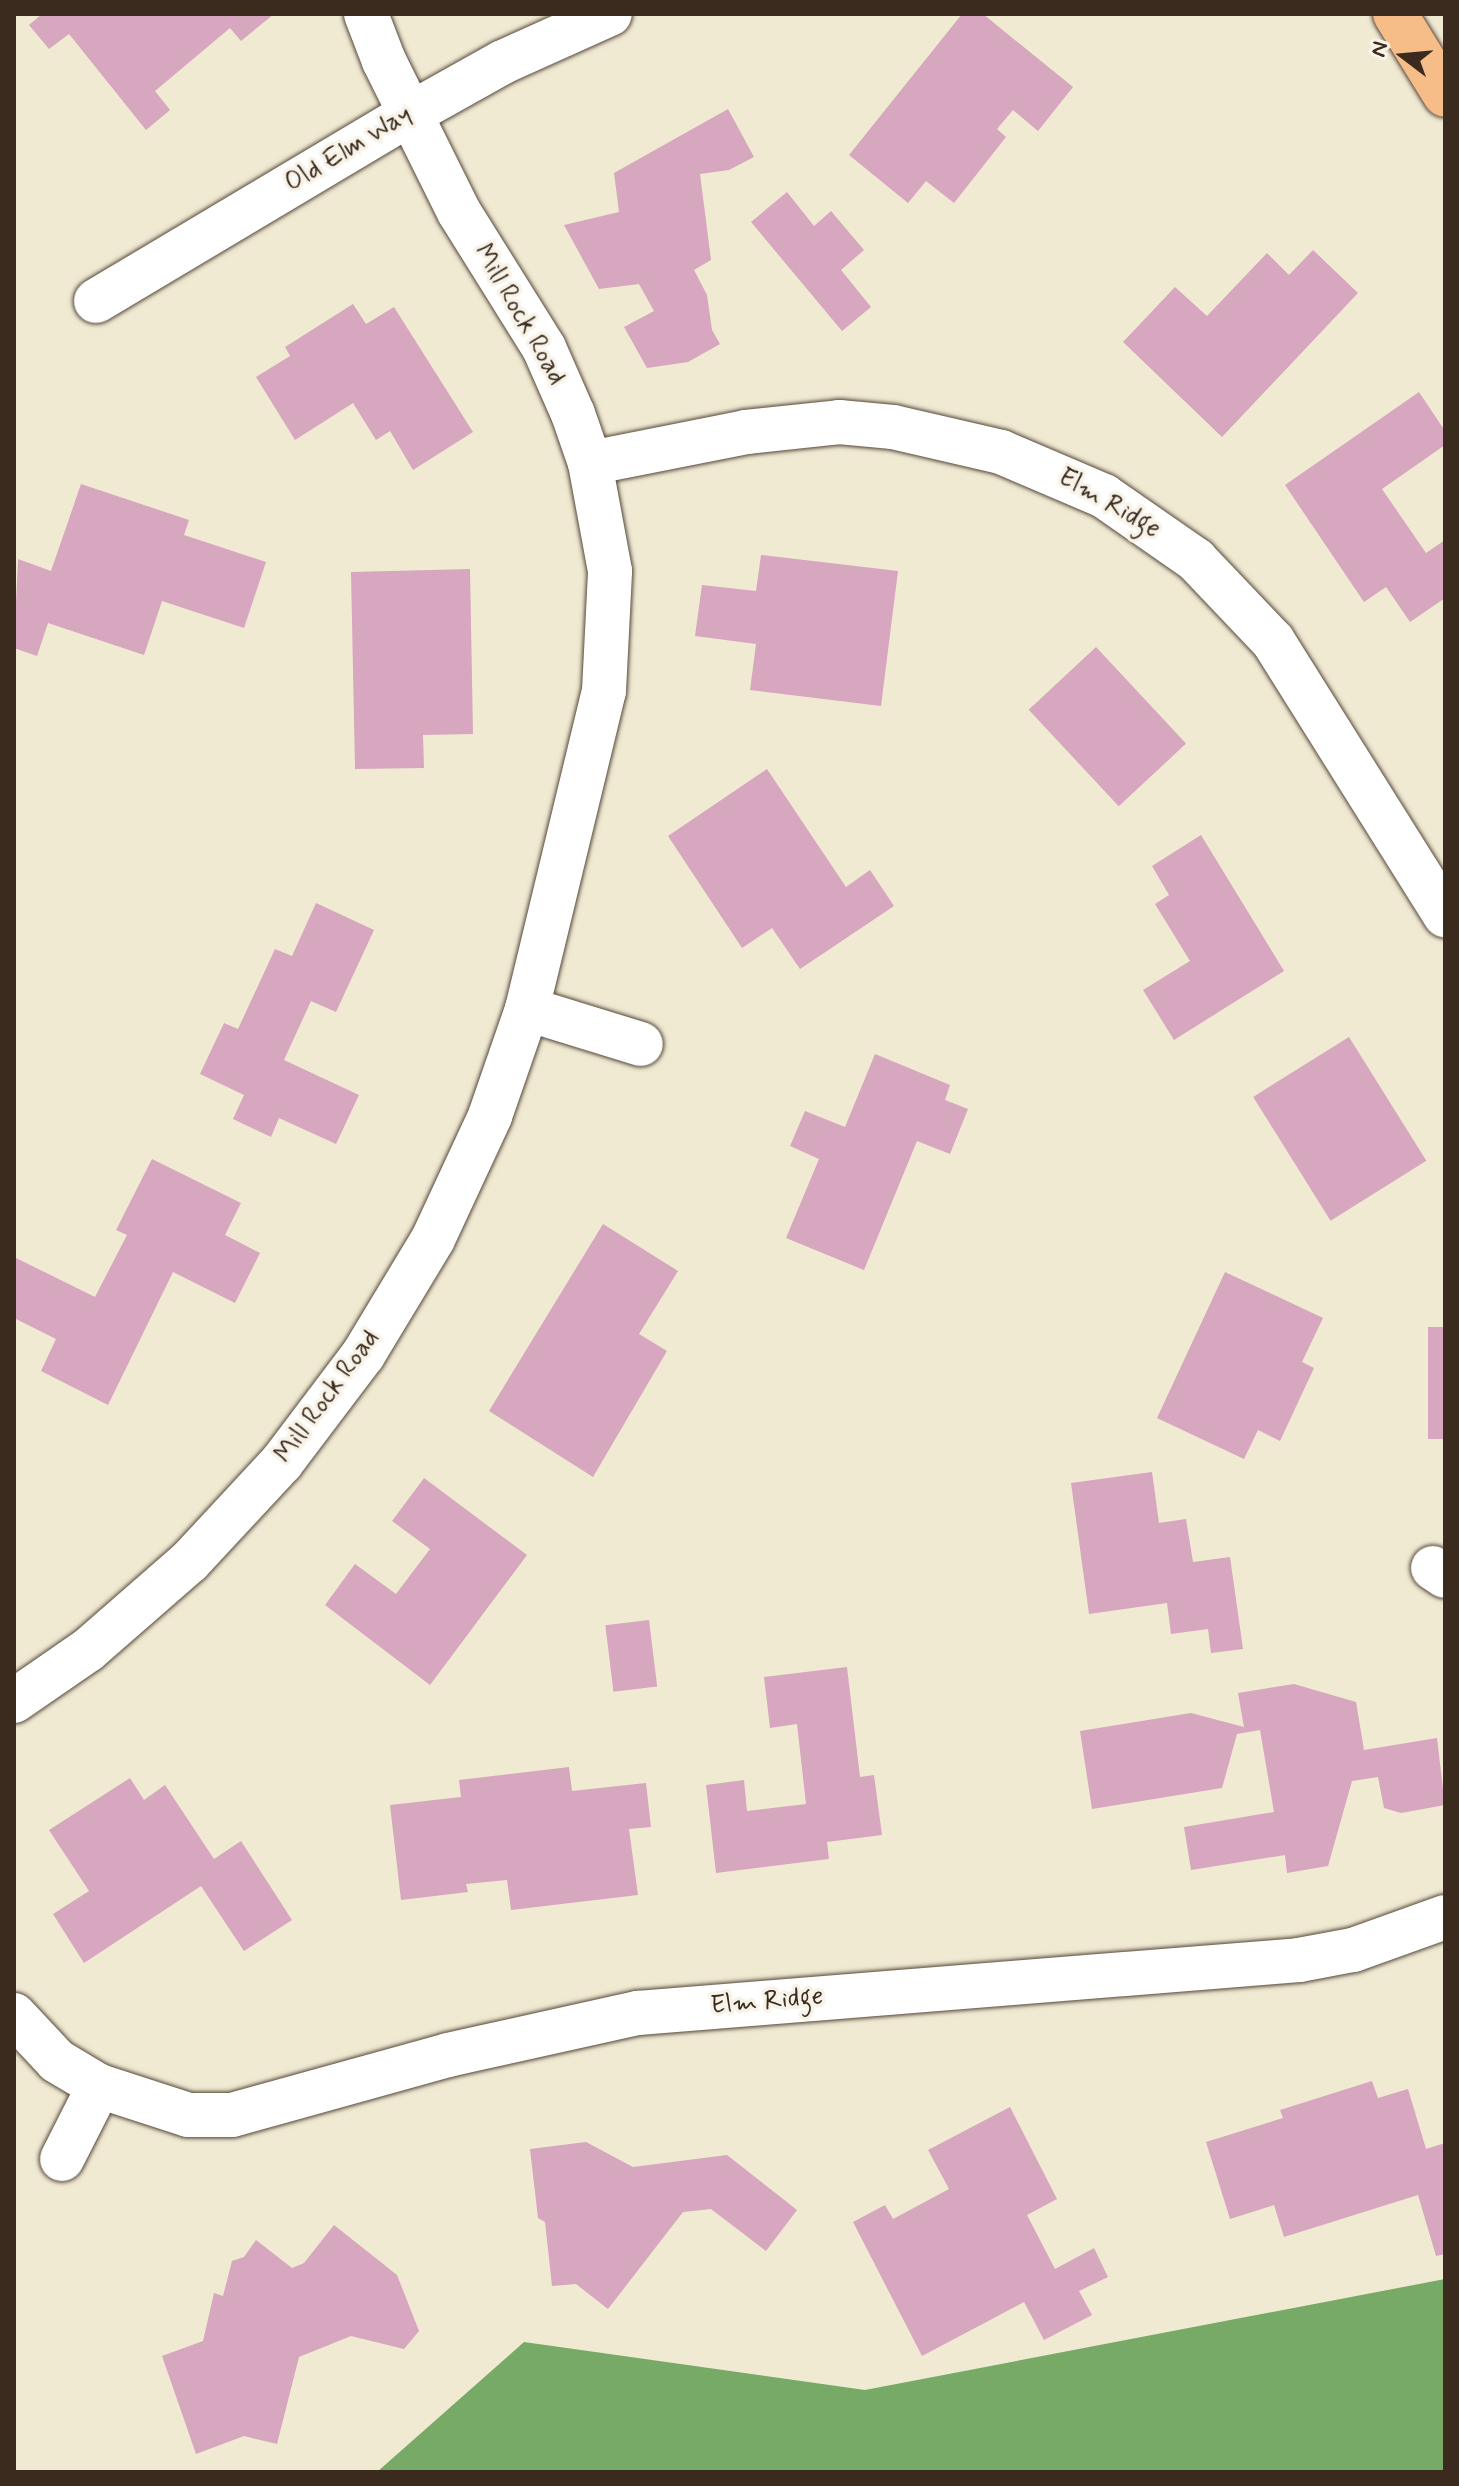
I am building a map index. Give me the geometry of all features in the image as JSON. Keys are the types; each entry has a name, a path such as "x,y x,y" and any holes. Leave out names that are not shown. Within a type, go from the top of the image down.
{"main road":[{"path":"1395,14 1445,95"}],"street":[{"name":"Mill Rock Road","path":"14,1701 88,1650 190,1561 282,1462 363,1355 433,1239 490,1116 527,1009 604,691 610,571 590,463 544,348 459,212 410,114 366,14"},
{"name":"Old Elm Way","path":"96,301 503,62 610,14"},
{"name":"Elm Ridge","path":"590,463 746,432 839,422 893,427 1001,452 1104,496 1196,560 1273,641 1445,915"},
{"path":"527,1009 641,1044"},
{"name":"Elm Ridge","path":"14,2015 57,2061 99,2086 188,2115 232,2115 448,2055 638,2013 1299,1960 1353,1950 1445,1917"},
{"path":"62,2159 99,2086"}],"green space":[{"path":"1445,2279 1445,2472 377,2472 524,2342 865,2390"}],"building":[{"path":"42,14 274,14 241,41 230,28 155,91 170,110 146,130 69,34 49,49 29,25"},
{"path":"962,14 983,14 1073,87 1038,131 1013,110 997,129 1006,137 954,203 926,181 908,203 849,155"},
{"path":"728,109 754,157 729,170 700,174 711,260 694,270 707,295 712,330 720,344 688,362 647,368 624,327 654,311 639,284 599,289 564,225 619,212 614,173"},
{"path":"787,192 814,226 831,211 864,250 841,270 871,307 842,331 751,222"},
{"path":"1313,250 1358,293 1222,437 1123,342 1175,287 1207,316 1267,253 1289,275"},
{"path":"353,304 366,324 394,307 473,432 413,470 390,431 376,440 353,403 295,440 256,377 290,356 285,347"},
{"path":"1419,392 1445,431 1445,445 1382,489 1426,553 1445,540 1445,598 1410,622 1386,587 1364,602 1285,485"},
{"path":"81,484 189,520 184,535 266,562 244,628 162,601 144,655 48,623 37,656 14,648 18,559 51,571"},
{"path":"761,555 898,571 881,706 750,690 756,644 695,636 702,585 756,591"},
{"path":"470,569 473,734 423,735 424,768 355,769 351,572"},
{"path":"1096,647 1186,744 1119,806 1029,710"},
{"path":"767,769 846,887 870,870 894,906 800,969 772,928 742,948 668,836"},
{"path":"1201,835 1284,971 1174,1040 1143,990 1190,961 1155,904 1169,895 1152,866"},
{"path":"316,903 374,930 336,1012 311,1001 284,1060 359,1095 336,1144 279,1118 271,1137 233,1119 244,1095 200,1074 224,1023 238,1029 275,949 292,956"},
{"path":"1349,1037 1426,1161 1331,1221 1253,1097"},
{"path":"875,1054 950,1085 945,1100 968,1109 950,1154 917,1141 864,1270 786,1238 819,1159 790,1146 805,1111 845,1127"},
{"path":"152,1159 241,1203 225,1235 260,1253 235,1303 173,1272 108,1405 41,1371 56,1339 14,1318 14,1257 95,1297 127,1235 116,1230"},
{"path":"603,1224 678,1271 639,1334 667,1351 593,1477 489,1411"},
{"path":"1225,1272 1323,1318 1302,1362 1314,1368 1280,1441 1258,1430 1244,1459 1157,1418"},
{"path":"1428,1327 1445,1327 1445,1439 1428,1439"},
{"path":"1152,1472 1159,1523 1186,1519 1193,1562 1230,1557 1243,1649 1211,1653 1208,1629 1171,1634 1167,1603 1089,1614 1071,1483"},
{"path":"424,1478 527,1555 430,1685 325,1605 355,1564 396,1594 430,1549 392,1521"},
{"path":"649,1620 657,1687 613,1692 605,1625"},
{"path":"847,1667 860,1777 874,1775 882,1835 827,1842 829,1859 716,1873 706,1785 744,1780 747,1811 806,1804 797,1724 770,1728 764,1677"},
{"path":"1294,1684 1356,1702 1364,1750 1437,1738 1445,1805 1401,1813 1384,1808 1378,1777 1352,1781 1328,1866 1287,1873 1285,1855 1191,1870 1184,1827 1274,1812 1260,1730 1237,1734 1222,1788 1092,1809 1080,1731 1191,1713 1244,1727 1238,1693"},
{"path":"569,1767 572,1791 646,1783 651,1827 629,1829 638,1895 511,1910 507,1880 466,1884 468,1892 401,1900 390,1805 461,1797 459,1780"},
{"path":"130,1778 144,1800 165,1785 214,1859 241,1841 292,1920 244,1951 201,1886 84,1963 53,1914 89,1891 49,1830"},
{"path":"1372,2081 1378,2098 1408,2089 1426,2149 1445,2143 1445,2254 1436,2256 1418,2195 1284,2237 1274,2205 1230,2219 1206,2142 1283,2118 1280,2110"},
{"path":"1010,2107 1057,2199 1027,2215 1055,2269 1094,2248 1108,2277 1079,2291 1092,2315 1044,2340 1024,2302 922,2356 853,2222 885,2205 893,2219 949,2189 928,2150"},
{"path":"586,2142 633,2167 727,2155 797,2210 766,2251 711,2209 683,2212 608,2309 576,2284 552,2286 545,2222 538,2218 530,2149"},
{"path":"334,2225 397,2275 419,2331 404,2349 351,2336 299,2357 277,2444 244,2436 196,2454 162,2356 203,2341 214,2293 223,2296 232,2261 244,2257 256,2240 292,2268 304,2263"}]}
